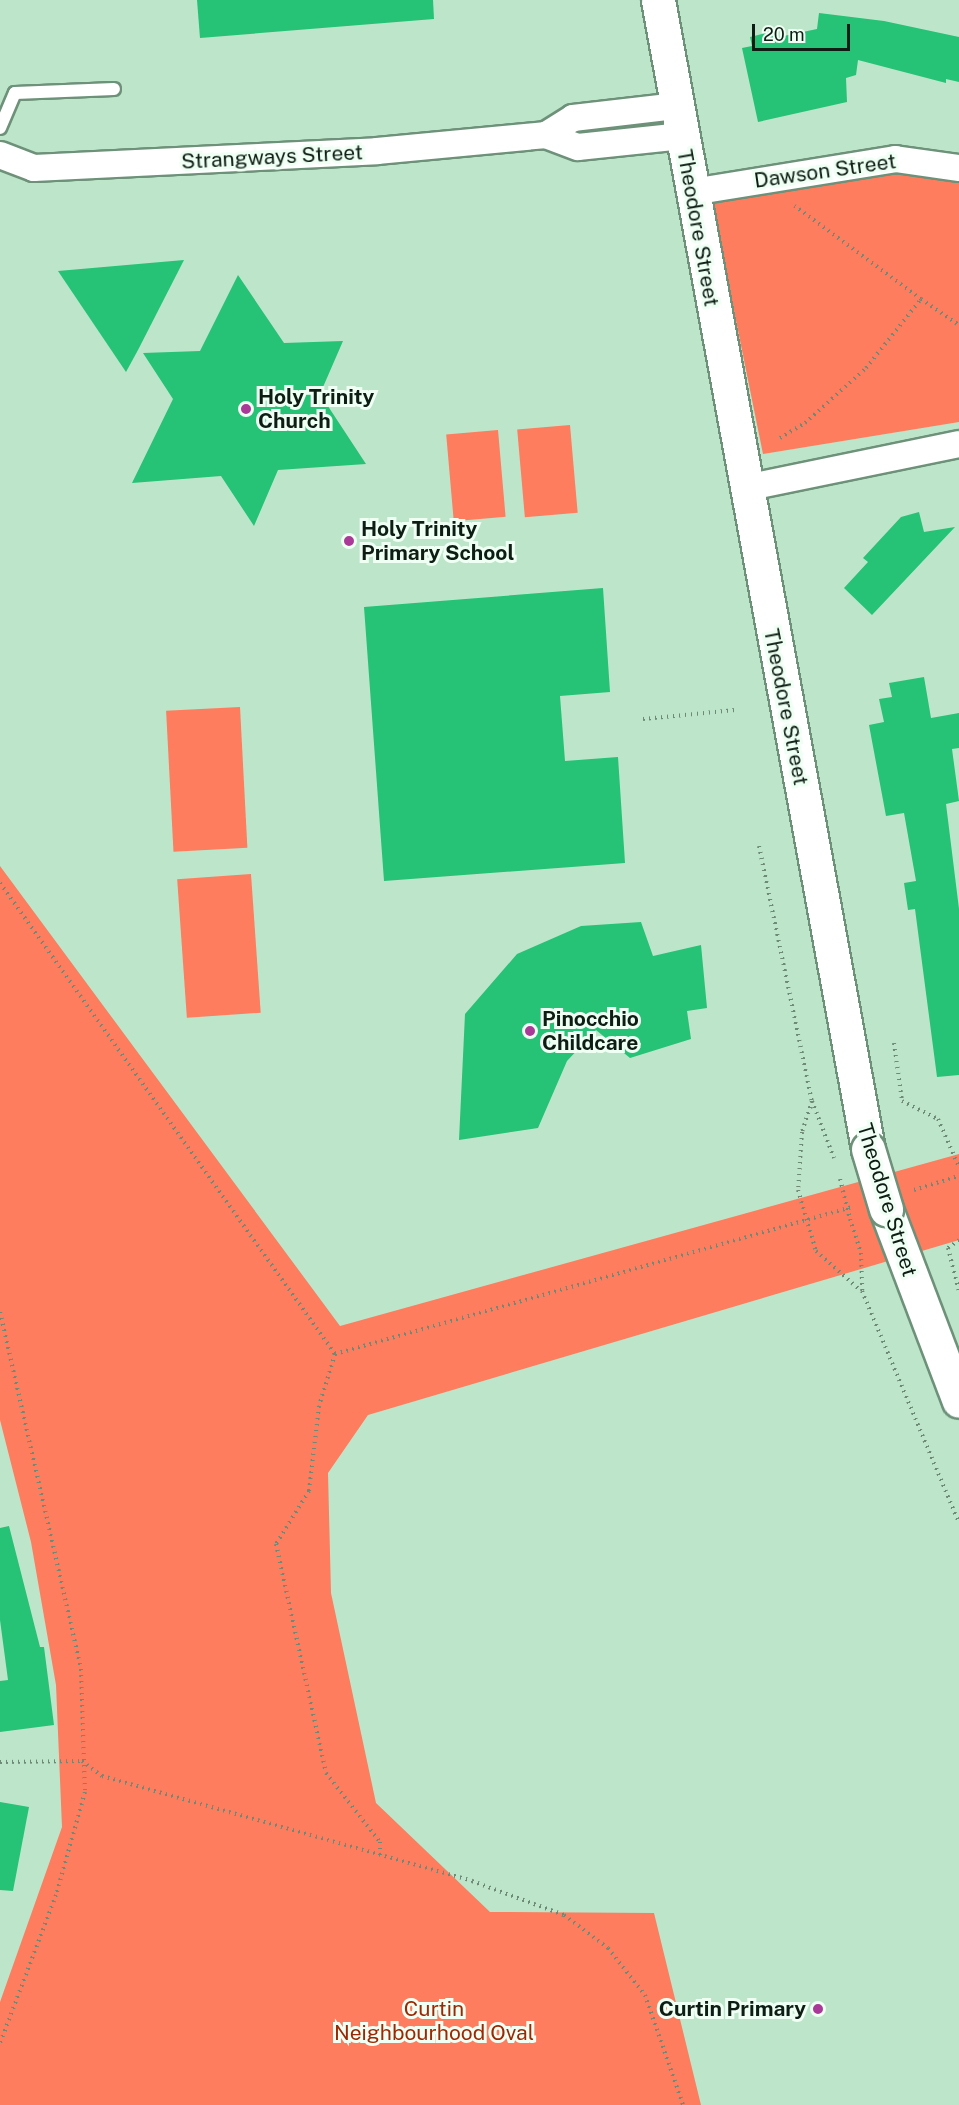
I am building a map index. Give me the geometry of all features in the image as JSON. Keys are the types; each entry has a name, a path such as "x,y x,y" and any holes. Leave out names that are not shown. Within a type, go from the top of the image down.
{"main road":[{"name":"Theodore Street","path":"658,0 745,488 868,1149 899,1200 959,1401"}],"street":[{"name":"Strangways Street","path":"0,155 34,168 121,166 377,151 546,135 578,147 679,121"},
{"name":"Dawson Street","path":"692,192 895,159 959,168"},
{"path":"745,488 959,444"}],"lane":[{"path":"0,128 15,93 114,89"}],"path":[{"path":"788,200 959,325"},
{"path":"780,438 805,423 866,368 921,299"},
{"path":"643,719 736,710"},
{"path":"759,846 813,1101 835,1161"},
{"path":"0,883 335,1354"},
{"path":"894,1043 902,1101 938,1119 959,1167"},
{"path":"813,1101 802,1132 798,1190 816,1251 862,1291"},
{"path":"838,1173 861,1253 862,1291 959,1523"},
{"path":"899,1200 959,1176"},
{"path":"335,1354 847,1209"},
{"path":"959,1240 948,1248 959,1291"},
{"path":"0,1312 81,1669 85,1792 56,1895 0,2043"},
{"path":"335,1354 319,1406 309,1491 276,1544 326,1773 380,1842 380,1858"},
{"path":"0,1762 84,1763 102,1776 380,1858 472,1881 564,1915 608,1948 645,1995 683,2105"}],"green space":[{"path":"898,173 951,177 959,183 959,422 763,454 712,202"},
{"path":"570,425 578,513 525,517 517,430"},
{"path":"498,430 506,517 454,521 446,435"},
{"path":"240,707 247,848 173,852 166,711"},
{"name":"Curtin Neighbourhood Oval","path":"0,866 340,1326 959,1154 959,1240 368,1415 328,1473 331,1593 376,1803 490,1912 654,1913 701,2105 0,2105 0,2002 62,1827 56,1685 31,1542 0,1420"},
{"path":"251,874 261,1013 187,1018 177,879"}],"building":[{"path":"197,0 433,0 434,19 200,38"},
{"path":"819,13 884,21 959,37 959,82 946,79 946,83 858,60 856,75 846,78 847,102 758,122 742,48 752,46 750,37 770,32 774,38 817,29"},
{"path":"184,260 126,372 58,271"},
{"path":"238,275 284,343 343,341 320,394 366,464 278,470 254,526 221,476 132,483 173,399 143,353 200,351"},
{"path":"919,512 924,532 955,527 872,615 844,588 868,562 863,558 901,517"},
{"path":"603,588 610,692 560,696 565,761 618,757 625,863 384,881 364,607"},
{"path":"924,677 931,718 959,713 959,748 952,749 959,801 946,804 959,909 959,1075 937,1077 915,909 908,910 904,883 916,881 904,813 886,816 869,725 884,722 879,699 892,697 889,683"},
{"name":"Pinocchio Childcare","path":"641,922 653,956 701,945 707,1008 687,1011 691,1039 630,1058 596,1030 567,1061 538,1128 459,1140 465,1014 517,954 581,926"},
{"path":"9,1526 40,1647 44,1647 54,1725 0,1732 0,1681 8,1680 0,1620 0,1528"},
{"path":"0,1802 29,1807 13,1891 0,1890"}],"place":[{"name":"Holy Trinity Church","path":"246,409"},
{"name":"Holy Trinity Primary School","path":"349,541"},
{"name":"Pinocchio Childcare","path":"530,1031"},
{"name":"Curtin Primary","path":"818,2009"}]}
